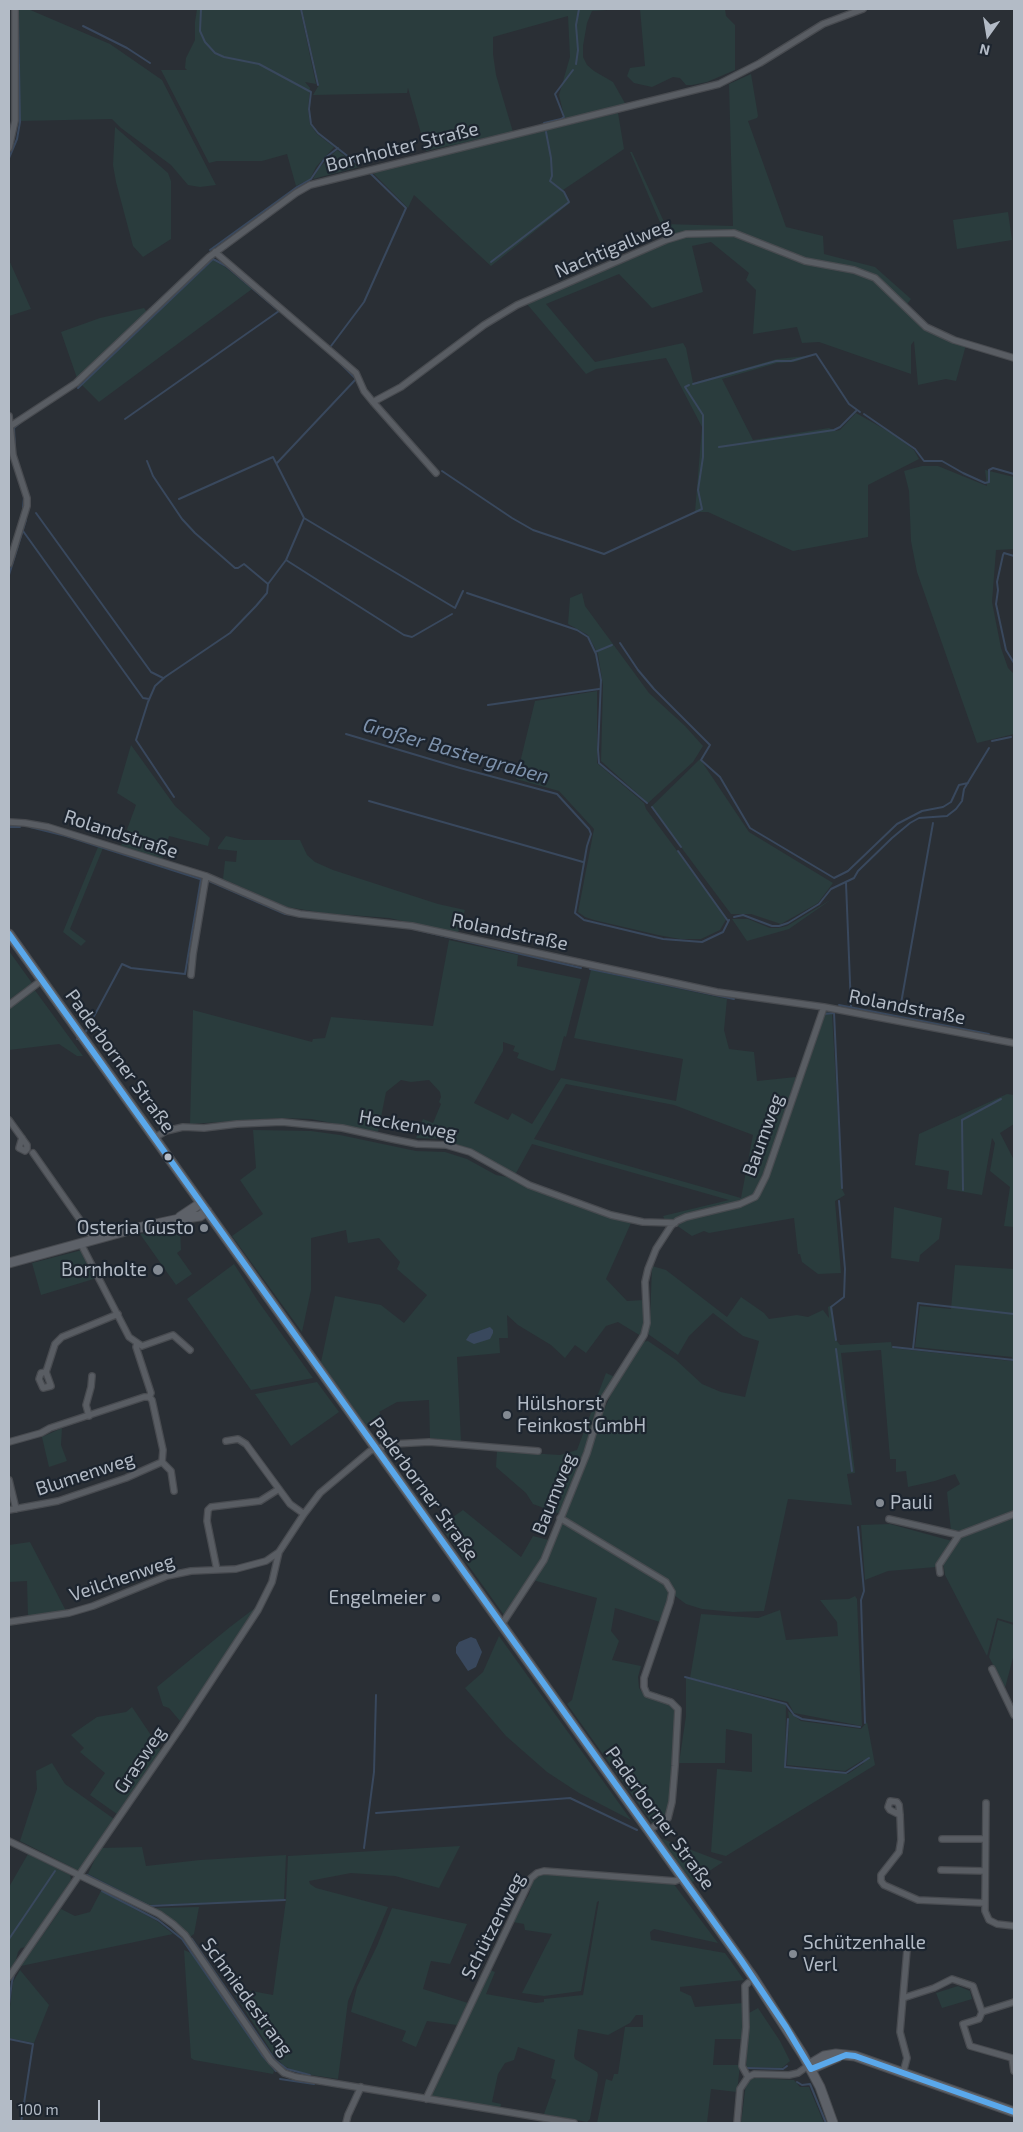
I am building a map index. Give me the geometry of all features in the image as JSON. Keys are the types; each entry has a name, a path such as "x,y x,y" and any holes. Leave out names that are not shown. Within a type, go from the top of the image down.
{"main road":[{"name":"Paderborner Straße","path":"9,934 768,1999 810,2067 827,2104 833,2123"},
{"path":"179,1219 200,1203"},
{"path":"9,1263 179,1219 200,1216 207,1211"},
{"path":"810,2067 824,2056 836,2054 855,2056 1014,2112"}],"street":[{"path":"9,10 15,9 15,114 9,148"},
{"name":"Bornholter Straße","path":"9,426 76,383 215,252 296,192 310,185 719,84 760,63 823,24 863,9"},
{"name":"Nachtigallweg","path":"373,402 401,387 484,325 517,305 666,240 686,234 734,233 805,261 854,270 875,278 926,327 954,340 1014,358"},
{"path":"215,252 356,373 364,390 373,402 436,473"},
{"path":"9,416 13,455 27,498 27,506 9,564"},
{"name":"Rolandstraße","path":"9,822 25,822 48,827 206,876 286,911 412,926 726,994 824,1007 1014,1042"},
{"path":"191,975 206,876"},
{"path":"9,1004 42,980"},
{"name":"Baumweg","path":"502,1624 544,1560 587,1453 603,1400 644,1335 647,1323 645,1296 648,1269 656,1249 675,1223 686,1217 740,1204 755,1197 766,1176 824,1007"},
{"path":"9,1120 22,1138"},
{"name":"Heckenweg","path":"154,1138 166,1131 183,1127 204,1128 237,1124 282,1122 342,1128 417,1144 446,1145 470,1152 529,1186 605,1213 632,1220 675,1223"},
{"path":"33,1153 94,1240"},
{"path":"81,1244 130,1337 142,1346 173,1335 190,1350"},
{"path":"46,1372 55,1344 62,1337 118,1314"},
{"name":"Blumenweg","path":"137,1343 136,1347 150,1393 149,1397 152,1400 163,1450 162,1462 170,1472 174,1491"},
{"path":"89,1416 86,1405 92,1376"},
{"path":"9,1442 41,1433 144,1397 149,1397"},
{"path":"226,1441 238,1439 246,1444 290,1504 304,1514"},
{"path":"376,1449 393,1444 429,1442 538,1451"},
{"name":"Veilchenweg","path":"9,1622 69,1613 93,1606 167,1576 191,1571 249,1566 266,1561 279,1552 304,1514 327,1487 370,1451 376,1449"},
{"name":"Blumenweg","path":"9,1510 58,1501 126,1478 162,1462"},
{"path":"9,1480 16,1509"},
{"path":"217,1570 207,1521 208,1510 211,1507 260,1501 279,1489"},
{"path":"889,1519 959,1535 1014,1514"},
{"path":"560,1518 666,1582 672,1592 644,1678 644,1687 647,1694 671,1702 678,1709 672,1802 668,1818 648,1830"},
{"path":"940,1573 939,1565 959,1535"},
{"name":"Grasweg","path":"9,1978 258,1610 272,1582 279,1552"},
{"path":"992,1668 1014,1715"},
{"path":"986,1804 985,1911 989,1920 997,1924 1014,1926"},
{"path":"900,1815 899,1852 881,1875 881,1881 884,1886 918,1900 984,1903"},
{"path":"942,1838 985,1840"},
{"name":"Schmiedestrang","path":"9,1840 159,1914 185,1935 271,2061 284,2073 296,2077 574,2123"},
{"path":"941,1870 985,1871"},
{"name":"Schützenweg","path":"426,2099 531,1878 537,1873 544,1871 675,1881 683,1878"},
{"path":"902,2073 907,2058 900,2032 908,1938"},
{"path":"902,1998 934,1988 952,1979 973,1986 982,2012 979,2020 963,2024 970,2046 1012,2058 1014,2071"},
{"path":"748,1983 745,1986 746,2027 742,2066 748,2077"},
{"path":"982,2012 1014,2002"},
{"path":"737,2123 740,2089 748,2077 754,2074 789,2075 810,2067"},
{"path":"346,2123 361,2088"}],"shaded area":[{"path":"19,9 28,9 110,44 162,80 216,185 200,187 188,185 171,165 121,128 112,119 20,121"},
{"path":"197,9 300,9 316,84 305,82 310,88 308,110 310,124 317,134 334,147 316,167 310,179 296,186 287,154 262,161 217,161 209,163 161,70 187,70 185,68 186,58 195,40"},
{"path":"302,9 621,9 592,11 587,23 583,57 587,65 594,71 613,82 626,105 565,120 559,95 570,57 568,16 493,37 496,75 513,132 426,151 408,88 407,93 313,95 319,85"},
{"path":"640,9 725,9 726,16 735,25 735,70 707,82 692,85 686,85 680,78 673,77 652,87 634,83 627,76 630,68 645,66"},
{"path":"751,74 758,116 748,121 786,227 823,236 824,254 875,267 911,299 904,308 926,329 966,345 956,381 946,379 918,385 914,341 911,345 911,374 819,342 802,343 797,327 753,334 756,290 746,280 749,273 711,242 692,246 703,292 652,308 619,274 546,304 595,362 683,343 686,348 693,383 777,359 815,355 794,362 777,363 722,379 753,440 829,428 835,431 840,430 856,413 893,434 914,450 919,459 868,485 868,537 793,551 708,512 695,512 702,427 666,358 596,369 586,374 527,304 526,297 662,238 663,243 668,241 630,152 632,152 665,224 733,226 729,84"},
{"path":"618,113 624,149 563,190 570,203 491,266 414,195 408,208 372,172"},
{"path":"115,127 168,173 171,181 171,239 143,257 133,246 116,182 113,165"},
{"path":"337,150 359,167 313,179 319,168"},
{"path":"1008,212 1012,240 957,249 953,220"},
{"path":"9,260 31,309 9,316"},
{"path":"213,260 225,267 252,289 99,402 82,385"},
{"path":"144,308 147,312 77,378 61,332 100,318"},
{"path":"922,466 938,466 987,486 985,470 1014,477 1014,549 996,550 992,602 1001,648 1008,668 1014,674 1014,734 977,743 917,572 911,541 909,491 904,471"},
{"path":"582,593 585,606 649,693 685,726 703,746 693,762 648,803 601,761 603,685 598,654 588,635 568,624 570,598"},
{"path":"597,691 597,763 644,803 646,809 727,918 720,930 701,939 680,939 658,935 594,920 578,912 594,829 559,791 516,779 535,701"},
{"path":"131,745 175,806 210,838 208,846 169,836 162,860 121,846 136,805 117,793"},
{"path":"700,759 749,832 833,883 818,903 781,924 751,914 731,914 651,807"},
{"path":"226,836 244,840 300,840 307,855 315,862 333,870 438,904 465,910 458,933 389,918 324,913 287,907 223,879 225,861 236,862 237,851 218,849"},
{"path":"98,847 103,848 70,929 86,941 81,946 63,932"},
{"path":"832,899 789,929 747,941 732,919 748,919 770,928 778,928 787,926"},
{"path":"449,940 518,955 517,966 581,979 566,1037 564,1036 555,1070 552,1071 517,1058 519,1053 513,1051 515,1046 503,1042 503,1051 474,1103 508,1120 512,1113 532,1124 561,1078 676,1101 683,1059 574,1038 591,970 727,999 724,1030 729,1049 754,1052 757,1081 796,1077 776,1137 782,1140 826,1012 832,1013 842,1189 845,1195 835,1201 841,1273 818,1274 802,1262 800,1254 798,1254 794,1218 709,1233 704,1231 692,1236 676,1225 689,1218 665,1220 663,1216 729,1200 532,1144 515,1175 469,1148 445,1141 446,1139 416,1138 423,1119 433,1123 441,1104 439,1102 440,1092 429,1080 411,1082 401,1080 386,1092 378,1132 311,1119 280,1118 190,1124 193,1010 312,1042 313,1039 325,1038 331,1017 433,1026","holes":["566,1084 674,1105 753,1135 741,1198 534,1139"]},
{"path":"9,951 32,983 9,1000"},
{"path":"34,989 83,1056 77,1056 59,1044 9,1050 9,1008"},
{"path":"1007,1094 1014,1095 1014,1124 1000,1133 1014,1160 1014,1227 1004,1226 1010,1187 990,1171 995,1143 992,1138 982,1195 947,1189 949,1171 915,1165 919,1134"},
{"path":"253,1130 311,1131 416,1151 445,1152 467,1159 496,1175 507,1177 528,1188 631,1223 606,1279 627,1301 644,1300 644,1320 641,1336 618,1322 606,1326 586,1353 575,1345 565,1358 551,1345 518,1325 507,1315 508,1338 499,1338 500,1353 457,1357 461,1442 430,1438 429,1400 397,1402 379,1412 382,1417 367,1427 321,1362 335,1296 381,1305 404,1323 427,1295 397,1269 400,1262 379,1238 348,1243 346,1230 311,1238 311,1290 302,1332 232,1236 263,1214 240,1180 256,1168"},
{"path":"894,1207 942,1218 939,1239 920,1255 919,1262 891,1258"},
{"path":"180,1226 181,1250 177,1253 192,1274 176,1285 140,1234"},
{"path":"82,1250 97,1278 41,1295 32,1263"},
{"path":"234,1264 313,1378 251,1390 187,1299"},
{"path":"955,1265 1014,1269 1014,1511 965,1530 951,1531 947,1492 960,1484 955,1474 908,1487 906,1471 896,1472 896,1459 890,1459 881,1350 841,1353 855,1473 847,1474 852,1505 788,1499 764,1611 733,1612 702,1609 686,1604 674,1595 672,1586 666,1580 564,1516 599,1421 613,1390 643,1342 648,1341 676,1360 702,1384 721,1392 745,1397 759,1341 743,1336 713,1313 689,1336 678,1355 648,1334 652,1266 666,1270 727,1317 741,1297 764,1313 769,1319 797,1315 808,1317 823,1310 829,1318 828,1307 832,1305 836,1340 840,1345 891,1342 892,1348 1011,1361 1012,1357 915,1347 920,1306 951,1309"},
{"path":"606,1373 615,1377 601,1400 586,1453 560,1514 533,1504 526,1493 496,1467 497,1451 560,1455 577,1450"},
{"path":"317,1382 339,1412 291,1446 255,1394"},
{"path":"62,1428 61,1445 67,1461 49,1467 42,1437"},
{"path":"463,1510 521,1557 533,1536 549,1540 542,1559 504,1615 440,1526"},
{"path":"1014,1517 1014,1623 997,1618 987,1656 945,1575 943,1562 961,1538"},
{"path":"565,1523 660,1581 668,1589 668,1602 660,1622 615,1608 611,1631 619,1641 612,1660 641,1666 638,1677 639,1688 646,1697 669,1704 675,1709 670,1800 666,1815 653,1824 567,1704 572,1700 597,1598 533,1580 561,1525"},
{"path":"890,1524 952,1541 936,1567 888,1571 865,1580 861,1525"},
{"path":"30,1542 65,1612 28,1617 27,1581 9,1582 9,1545"},
{"path":"855,1596 857,1599 862,1726 794,1713 788,1702 690,1678 701,1614 758,1618 780,1610 786,1640 838,1636 837,1622 820,1600 849,1599"},
{"path":"259,1605 180,1721 169,1708 163,1706 157,1687"},
{"path":"998,1620 1014,1625 1014,1654 1005,1688 989,1657"},
{"path":"499,1636 631,1820 579,1793 547,1772 506,1736 465,1688 483,1672"},
{"path":"686,1678 786,1705 785,1768 848,1774 864,1763 863,1760 845,1771 787,1765 788,1711 801,1721 861,1729 867,1722 875,1765 726,1856 711,1852 717,1769 752,1772 752,1734 726,1729 725,1763 679,1763 686,1716"},
{"path":"132,1707 161,1750 117,1814 90,1795 105,1773 80,1752 84,1748 71,1735 97,1717 126,1712"},
{"path":"52,1763 65,1784 114,1819 79,1871 20,1841 37,1789 36,1771"},
{"path":"660,1838 723,1862 691,1883"},
{"path":"460,1846 439,1888 395,1876 351,1873 309,1881 316,1888 388,1907 348,2001 338,2079 294,2071 283,2065 273,2054 230,1987 273,1995 286,1900 288,1856"},
{"path":"142,1847 146,1866 200,1860 286,1855 284,1900 148,1905 88,1874 100,1848"},
{"path":"28,1854 70,1875 71,1880 26,1947 21,1948 18,1952 16,1960 9,1971 9,1887"},
{"path":"545,1874 673,1883 718,1943 654,1929 650,1932 651,1940 725,1953 744,1980 680,1987 680,1991 691,1996 695,2007 743,2003 743,2039 715,2039 713,2065 740,2065 737,2092 711,2089 707,2123 597,2123 606,2079 612,2081 614,2074 618,2074 625,2027 643,2027 643,2015 636,2015 630,2023 608,2035 578,2029 575,2059 597,2072 598,2075 590,2119 587,2122 544,2114 556,2080 551,2078 555,2060 518,2047 514,2060 505,2063 498,2074 492,2102 501,2104 500,2110 429,2097 490,1970 495,1972 486,1994 536,2003 544,2002 544,1999 583,1995 599,1901 597,1902 581,1991 544,1996 522,1993 552,1934 525,1930 524,1924 513,1922 529,1894 534,1878"},
{"path":"101,1891 157,1921 173,1934 21,1966 61,1909 75,1916 90,1912"},
{"path":"199,1907 194,1934 190,1937 186,1932 150,1908"},
{"path":"392,1908 467,1924 450,1964 431,1961 423,1989 468,2003 457,2025 427,2021 416,2047 402,2041 406,2031 351,2012 357,1987 377,1946"},
{"path":"184,1950 191,1953 274,2071 273,2074 191,2058"},
{"path":"20,1970 49,2005 34,2043 9,2038 9,2015 13,1982"},
{"path":"958,1986 970,1991 972,1999 942,2008 936,1993"},
{"path":"758,2008 780,2041 790,2061 782,2068 746,2067 749,2013"},
{"path":"756,2078 794,2080 800,2087 809,2087 824,2123 741,2123 746,2083"}],"water":[{"path":"490,1327 493,1333 490,1339 474,1344 466,1340 470,1334"},
{"path":"471,1637 476,1639 482,1652 476,1667 468,1671 456,1653 456,1647 459,1642"}],"waterway":[{"path":"9,158 17,139 20,122 18,9"},
{"path":"201,9 200,31 205,42 215,53 224,57 259,64 311,92 309,109 311,124 318,133 359,165"},
{"path":"301,9 318,85"},
{"path":"576,64 578,50 576,25 579,9"},
{"path":"83,26 127,48 150,63"},
{"path":"544,123 564,117 555,94 573,70"},
{"path":"491,262 569,202 564,192 550,181 552,176 551,158 546,132"},
{"path":"210,250 297,187 311,179 325,158 338,148"},
{"path":"331,346 364,302 406,208 370,173"},
{"path":"78,388 213,259 226,266 279,311 125,419"},
{"path":"693,384 776,361 791,361 816,354 849,404 860,412"},
{"path":"277,463 356,379 339,362"},
{"path":"442,471 533,530 604,554 702,509 698,490 703,457 703,415 685,387 689,385"},
{"path":"719,447 834,430 840,427 856,411"},
{"path":"864,414 915,449 924,461 942,461 985,483 989,482 989,470 993,468 1014,474"},
{"path":"15,447 14,428 21,422"},
{"path":"9,450 15,469"},
{"path":"179,499 273,457 304,518 455,608 463,591"},
{"path":"147,461 153,476 182,519 195,533 235,568 244,564 268,584"},
{"path":"23,507 24,497"},
{"path":"36,513 151,672 163,678"},
{"path":"174,797 136,740 155,686 165,677 230,633 256,606 267,593 268,584 286,560 304,518"},
{"path":"9,575 26,520"},
{"path":"23,531 143,698 149,699"},
{"name":"Großer Bastergraben","path":"1014,556 1004,553 1003,555 997,582 996,604 1006,650 1014,663"},
{"path":"286,560 404,635 412,637 452,614"},
{"path":"467,593 577,630 588,637 596,654 601,680 599,763 647,803"},
{"path":"620,643 638,670 654,689 710,745 701,760 720,777 750,828 834,878 848,871 897,824 922,811 943,807 951,802 959,785 968,783"},
{"path":"595,652 612,645"},
{"path":"488,705 599,689"},
{"name":"Großer Bastergraben","path":"346,734 460,768 557,794 589,829 591,834 587,846 575,913 584,920 663,939 702,942 723,932 729,920"},
{"name":"Großer Bastergraben","path":"992,741 1011,737"},
{"name":"Großer Bastergraben","path":"734,917 743,915 772,926 779,926 788,923 819,904 831,889 854,878 858,871 910,823 919,818 947,816 956,809 962,801 964,789 989,748"},
{"path":"369,801 583,862"},
{"path":"652,807 681,847"},
{"path":"900,1009 933,823"},
{"path":"9,827 20,827"},
{"path":"30,827 66,836 200,879"},
{"path":"678,851 728,921"},
{"path":"85,1033 122,964 131,968 185,974 201,879"},
{"path":"209,881 285,914 333,920"},
{"path":"846,883 851,1007"},
{"path":"409,928 581,968"},
{"path":"590,969 734,999"},
{"path":"839,1005 989,1034"},
{"path":"834,1012 842,1188"},
{"path":"824,1014 833,1013"},
{"path":"963,1190 962,1120 1001,1099"},
{"path":"836,1340 831,1307 844,1297 845,1269 839,1201"},
{"path":"913,1349 918,1303 1014,1314"},
{"path":"893,1347 1014,1360"},
{"path":"836,1349 852,1471"},
{"path":"858,1527 864,1591 861,1600 865,1723"},
{"path":"685,1677 786,1704 794,1715 802,1719 860,1727"},
{"path":"364,1848 374,1772 376,1695"},
{"path":"788,1719 785,1767 846,1773 869,1758"},
{"path":"376,1813 570,1798 637,1830"},
{"path":"9,1939 55,1871"},
{"path":"87,1875 149,1906 285,1900"},
{"path":"102,1891 158,1920 182,1939 262,2055 276,2071"},
{"path":"192,1939 275,2060 287,2069 310,2075"},
{"path":"9,2004 14,1975"},
{"path":"9,2039 33,2044 21,2123"},
{"path":"746,2068 783,2069 787,2066"},
{"path":"280,2079 314,2084"},
{"path":"797,2082 802,2085 810,2084 826,2123"}],"transit line":[{"path":"9,934 741,1960 786,2027 811,2069 846,2055 855,2056 1014,2112"}],"place":[{"name":"Osteria Gusto","path":"204,1228"},
{"name":"Bornholte","path":"158,1270"},
{"name":"Hülshorst Feinkost GmbH","path":"507,1415"},
{"name":"Pauli","path":"880,1503"},
{"name":"Engelmeier","path":"436,1598"},
{"name":"Schützenhalle Verl","path":"793,1954"}]}
